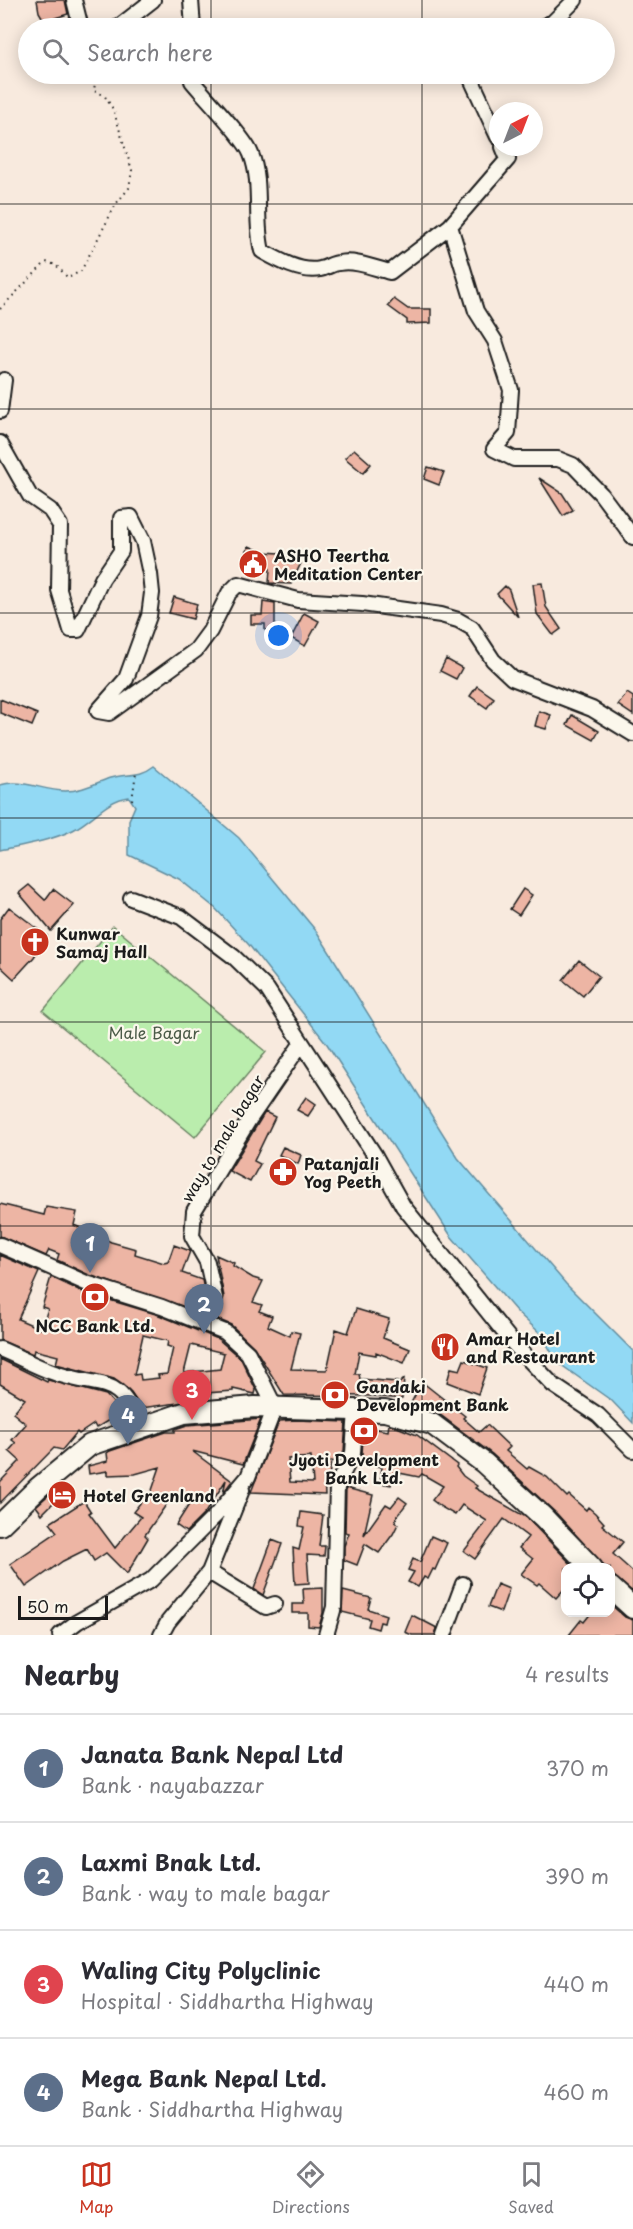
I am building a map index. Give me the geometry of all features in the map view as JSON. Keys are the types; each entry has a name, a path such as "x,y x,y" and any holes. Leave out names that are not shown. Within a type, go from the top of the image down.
{"highway":[{"path":"0,1525 38,1488 90,1445 184,1413 275,1407 385,1411 432,1424 484,1463 543,1517 587,1563"},
{"path":"615,1592 633,1608"}],"street":[{"path":"74,0 78,18"},
{"path":"130,18 153,0"},
{"path":"191,0 192,18"},
{"path":"557,18 575,0"},
{"path":"194,84 251,153 256,178 257,231 262,251 280,261 297,266 318,270 339,262 363,264 390,272 450,226 508,159 507,156"},
{"path":"473,84 489,118"},
{"path":"450,226 476,311 495,341 511,390 508,433 494,449 514,459 558,459 573,465 601,494 633,537"},
{"path":"0,411 4,381"},
{"path":"0,443 30,496 45,504 60,525 59,590 70,630 78,630 102,579 121,551 121,518 132,518 143,541 152,593 149,616 126,679 98,711 109,713 196,650 210,631 229,593 238,584 298,600 362,604 441,615 458,620 472,628 493,660 512,678 592,710 633,734"},
{"path":"131,898 182,917 234,957 267,989 374,1154 403,1206 512,1342 553,1385 598,1415 633,1450"},
{"name":"way to male bagar","path":"206,1322 215,1298 207,1262 192,1236 194,1211 249,1120 301,1044"},
{"path":"2,1251 86,1283 206,1322 232,1337 248,1353 275,1407 208,1572 168,1622 161,1635"},
{"path":"0,1349 61,1375 105,1383 118,1390 127,1400 140,1427"},
{"path":"326,1635 334,1607 337,1485 353,1453 356,1410"},
{"path":"60,1635 77,1622 151,1580 216,1515 248,1477"},
{"path":"208,1572 266,1606 275,1604"},
{"path":"444,1635 463,1584"}],"path":[{"path":"0,309 46,262 56,265 68,278 81,271 116,204 129,189 132,170 113,109 104,95 94,91 95,84"},
{"path":"132,800 136,773"}],"green space":[{"name":"Male Bagar","path":"113,926 266,1052 195,1137 43,1011"}],"water":[{"path":"154,766 239,838 317,932 458,1158 566,1284 633,1351 633,1423 612,1401 557,1362 541,1334 516,1311 451,1236 327,1044 249,945 215,908 179,879 129,855 129,820 135,806 129,797 113,802 80,826 64,834 0,850 0,785 17,783 71,791 110,778 138,774"}],"building":[{"path":"37,0 65,0 68,14 55,18 43,18"},
{"path":"394,299 408,309 431,309 431,323 407,324 407,320 388,306"},
{"path":"354,449 371,464 363,473 345,458"},
{"path":"428,467 444,472 439,485 424,479"},
{"path":"539,478 562,493 573,510 563,516"},
{"path":"249,546 262,552 281,553 301,563 291,584 269,583 270,569 243,558"},
{"path":"542,583 546,607 561,629 553,635 537,614 533,584"},
{"path":"505,586 509,590 518,617 497,594"},
{"path":"174,597 197,604 193,619 169,613"},
{"path":"263,602 275,604 275,631 265,630 265,624 251,624 251,615 262,615"},
{"path":"304,613 319,621 305,646 291,638"},
{"path":"446,659 462,668 456,679 440,671"},
{"path":"477,686 494,698 487,708 470,696"},
{"path":"627,693 633,697 633,715 618,705"},
{"path":"0,699 37,714 32,726 0,713"},
{"path":"539,711 551,715 546,729 535,726"},
{"path":"572,715 599,731 594,740 567,725"},
{"path":"29,885 45,900 53,889 74,905 51,931 19,893"},
{"path":"523,889 532,895 519,915 510,909"},
{"path":"9,907 47,936 34,957 14,979 0,966 0,919"},
{"path":"579,960 599,976 583,996 563,980"},
{"path":"306,1097 316,1104 308,1116 297,1110"},
{"path":"265,1112 275,1117 254,1161 260,1164 250,1182 229,1171"},
{"path":"283,1147 301,1155 298,1164 279,1155"},
{"path":"0,1204 44,1215 46,1207 77,1212 74,1225 111,1242 136,1249 135,1254 164,1263 168,1262 174,1245 190,1251 182,1273 202,1280 206,1297 200,1312 89,1275 57,1260 59,1254 49,1250 46,1256 0,1236"},
{"path":"0,1255 39,1272 18,1319 41,1329 48,1309 42,1307 51,1277 83,1292 159,1315 218,1339 241,1359 256,1390 255,1394 233,1389 233,1391 206,1393 207,1399 141,1408 131,1393 114,1379 56,1364 58,1356 34,1350 33,1354 0,1340","holes":["143,1335 168,1341 167,1346 173,1348 167,1374 158,1375 159,1378 141,1380 140,1374 134,1375","191,1345 224,1353 220,1369 184,1373"]},
{"path":"216,1255 234,1263 233,1266 253,1278 263,1281 253,1302 262,1305 259,1311 272,1316 268,1326 290,1336 291,1331 300,1333 291,1369 327,1370 336,1329 348,1333 356,1309 389,1319 383,1338 410,1349 404,1363 376,1352 376,1355 359,1352 355,1374 359,1374 360,1379 397,1382 394,1388 404,1379 402,1399 373,1396 284,1395 254,1347 231,1325 217,1319 224,1297"},
{"path":"0,1359 47,1382 48,1380 106,1395 122,1412 116,1413 117,1423 112,1425 109,1420 96,1428 94,1424 79,1434 77,1432 62,1450 54,1448 0,1503 0,1482 20,1461 9,1451 16,1443 12,1440 26,1424 13,1413 25,1399 0,1384"},
{"path":"464,1360 487,1368 478,1394 447,1382 451,1368 460,1370"},
{"path":"422,1382 465,1416 463,1418 479,1432 487,1425 510,1447 506,1451 527,1469 529,1467 547,1477 567,1497 569,1495 586,1510 588,1507 604,1523 602,1525 623,1542 613,1554 633,1572 633,1592 615,1577 615,1563 601,1563 557,1514 492,1454 439,1414 410,1405"},
{"path":"261,1419 243,1464 192,1451 232,1481 223,1493 226,1480 205,1513 186,1532 176,1525 190,1503 173,1495 145,1535 148,1538 127,1574 106,1553 94,1561 87,1549 63,1561 26,1587 10,1564 57,1532 50,1523 84,1501 91,1512 89,1513 115,1548 141,1517 133,1512 145,1497 149,1499 160,1467 135,1474 108,1475 108,1471 89,1474 88,1466 108,1461 107,1453 110,1451 166,1432 175,1432 175,1429 187,1425"},
{"path":"279,1421 346,1422 344,1451 338,1462 331,1461 329,1477 324,1477 325,1495 251,1492","holes":["311,1457 313,1483 290,1482 288,1459"]},
{"path":"364,1422 371,1423 371,1428 388,1431 389,1424 417,1435 457,1465 456,1467 463,1476 477,1486 475,1488 526,1517 570,1563 561,1563 561,1592 556,1598 539,1583 537,1585 521,1574 533,1559 519,1548 528,1537 504,1519 475,1559 464,1551 487,1521 462,1505 455,1515 441,1507 432,1500 443,1486 422,1474 419,1477 394,1472 391,1485 380,1483 382,1467 358,1462 362,1454"},
{"path":"346,1488 373,1495 364,1535 386,1504 391,1507 399,1497 407,1503 397,1516 395,1522 398,1524 393,1534 379,1553 365,1544 357,1565 344,1560 344,1546 349,1533 345,1532"},
{"path":"53,1491 59,1497 42,1514 36,1506"},
{"path":"301,1512 323,1515 319,1546 325,1546 324,1556 307,1555 309,1583 295,1584 293,1548 299,1550 304,1527 299,1526"},
{"path":"431,1536 447,1543 435,1570 433,1569 428,1579 424,1577 418,1587 408,1582 414,1572 408,1570 413,1559 420,1562"},
{"path":"272,1540 282,1544 263,1595 254,1589"},
{"path":"497,1584 509,1589 501,1612 488,1607"},
{"path":"323,1588 323,1613 319,1627 308,1626 308,1613 292,1613 292,1604 304,1604 303,1589"},
{"path":"343,1591 371,1598 368,1609 386,1615 384,1623 380,1622 378,1629 368,1626 370,1619 342,1612"},
{"path":"615,1608 625,1617 633,1620 633,1635 569,1635 581,1620 584,1622 588,1617 615,1617"},
{"path":"412,1615 437,1628 435,1635 412,1635 405,1632"}],"place":[{"name":"ASHO Teertha Meditation Center","path":"253,564"},
{"name":"Kunwar Samaj Hall","path":"35,942"},
{"name":"Patanjali Yog Peeth","path":"283,1172"},
{"name":"Janata Bank Nepal Ltd","path":"90,1273"},
{"name":"NCC Bank Ltd.","path":"95,1297"},
{"name":"Laxmi Bnak Ltd.","path":"204,1334"},
{"name":"Amar Hotel and Restaurant","path":"445,1347"},
{"name":"Gandaki Development Bank","path":"335,1395"},
{"name":"Waling City Polyclinic","path":"192,1420"},
{"name":"Jyoti Development Bank Ltd.","path":"364,1431"},
{"name":"Mega Bank Nepal Ltd.","path":"128,1445"},
{"name":"Hotel Greenland","path":"62,1495"}]}
